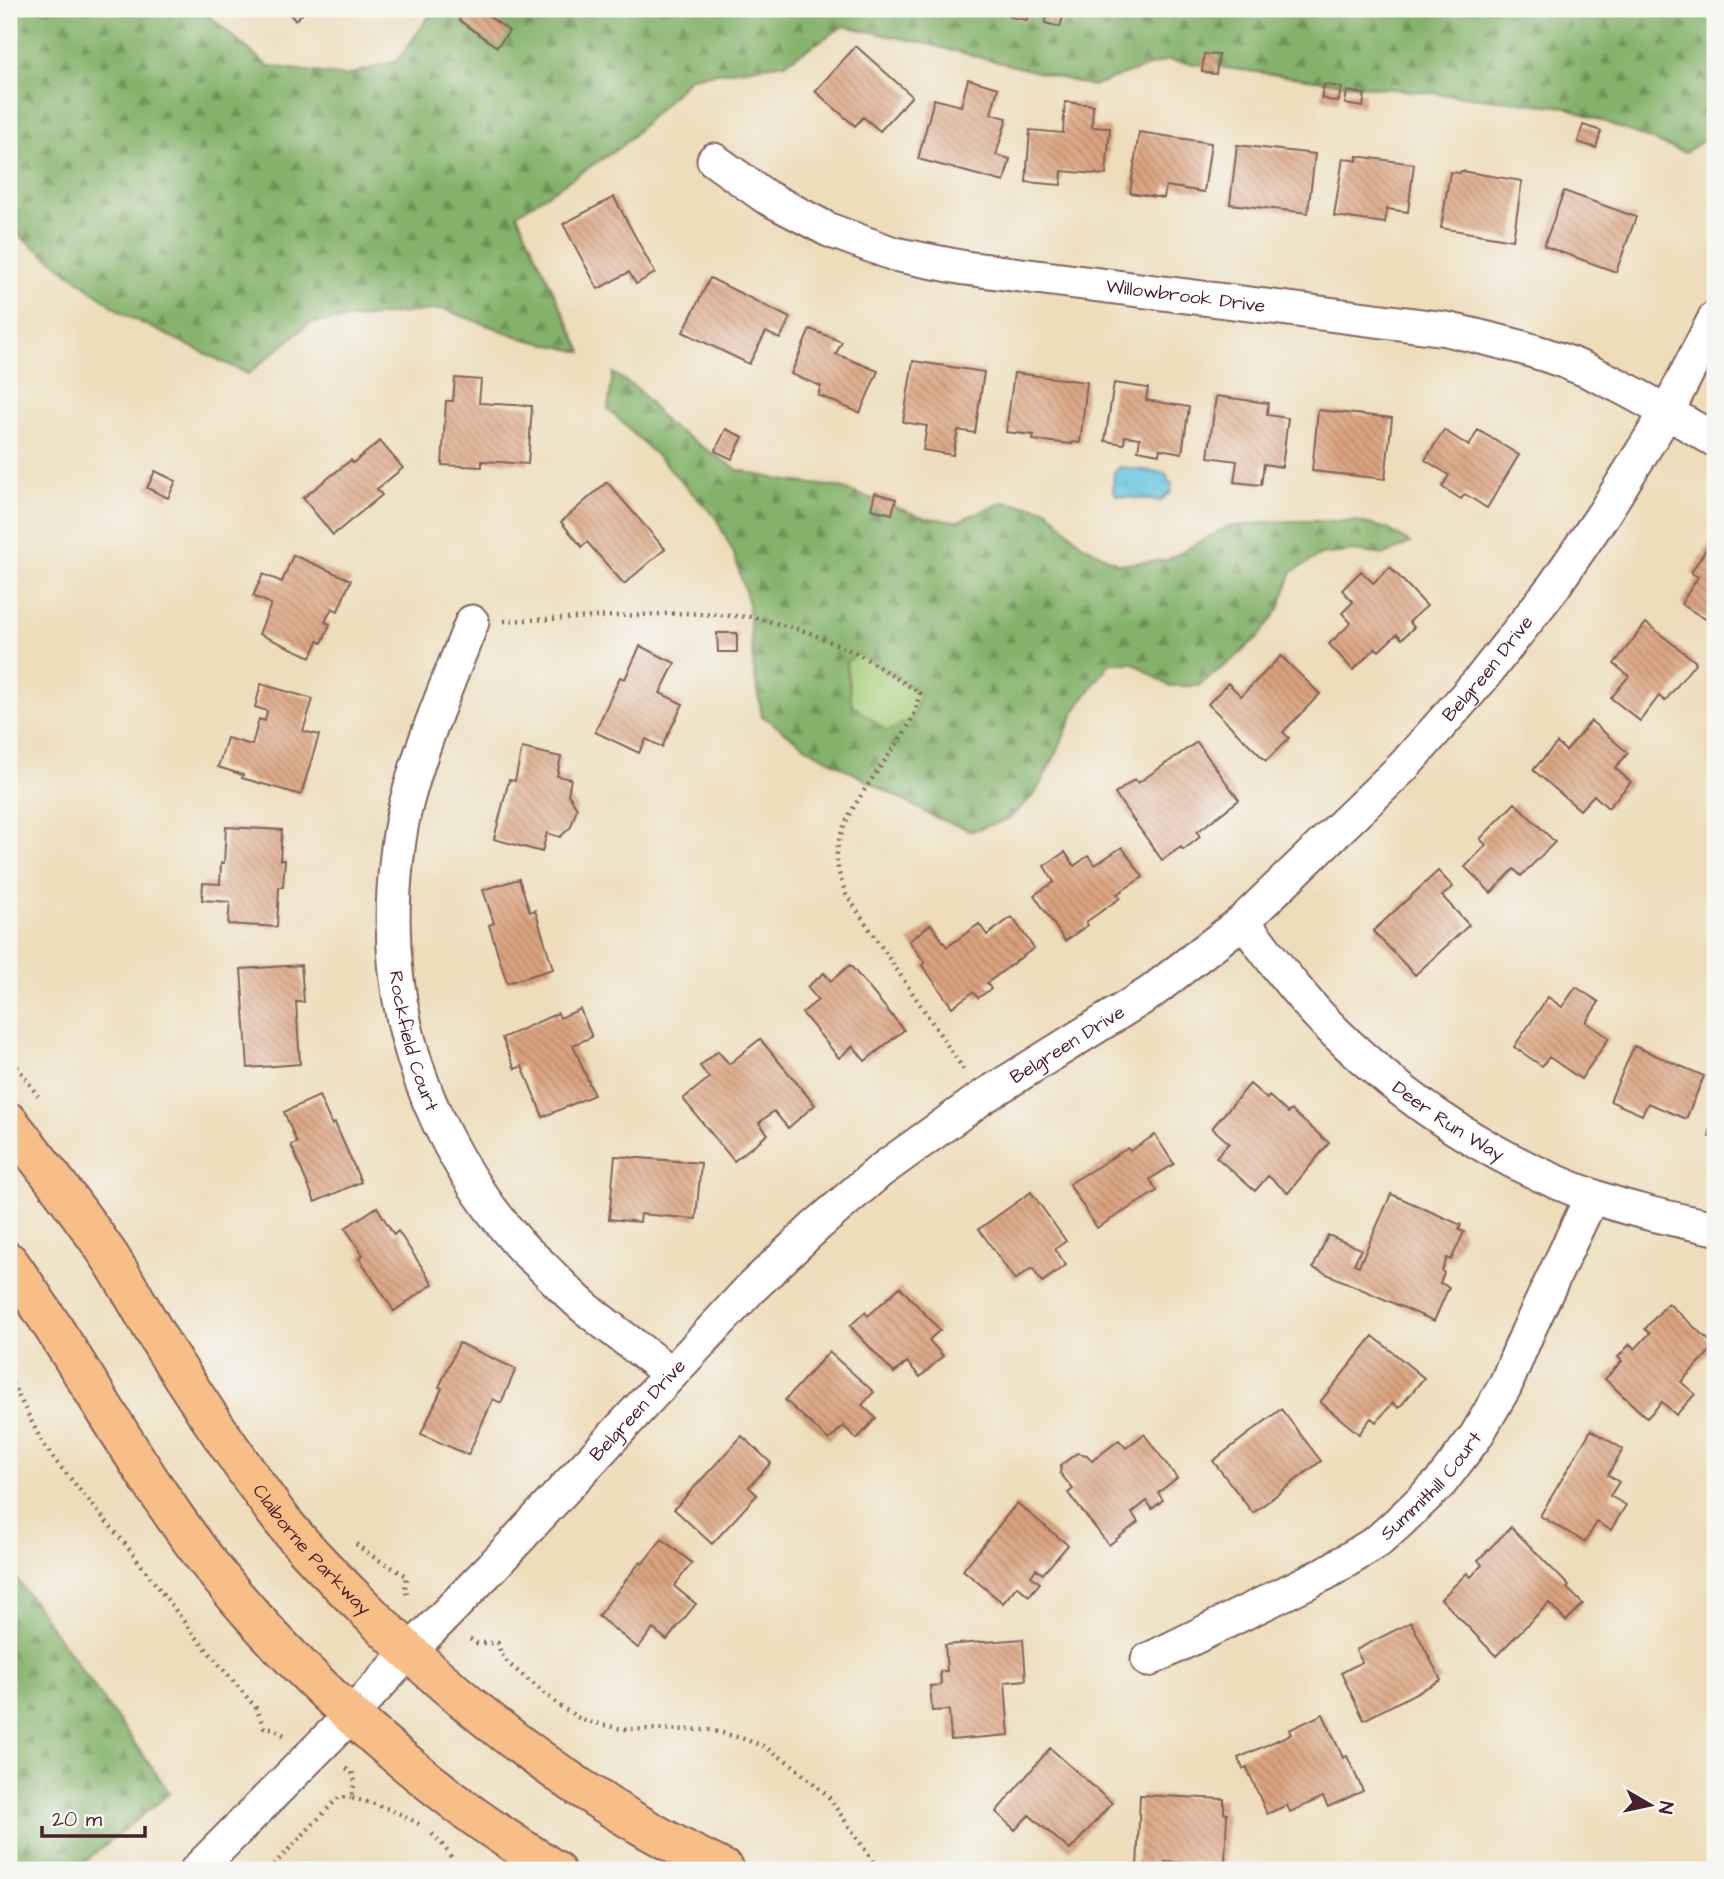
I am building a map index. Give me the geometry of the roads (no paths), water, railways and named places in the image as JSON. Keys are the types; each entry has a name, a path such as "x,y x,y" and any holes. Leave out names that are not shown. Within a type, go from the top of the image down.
{"main road":[{"name":"Claiborne Parkway","path":"9,1122 111,1258 164,1348 226,1442 276,1512 332,1576 408,1653 507,1734 575,1784 633,1820 724,1870"},
{"path":"9,1262 45,1312 161,1496 214,1570 272,1637 350,1716 467,1812 555,1870"}],"street":[{"name":"Willowbrook Drive","path":"715,160 766,197 819,224 894,254 965,268 1446,329 1510,343 1601,377 1715,440"},
{"name":"Belgreen Drive","path":"197,1870 350,1716 493,1566 750,1289 815,1227 880,1171 983,1097 1150,993 1242,921 1403,767 1481,679 1554,586 1604,513 1667,412 1715,318"},
{"name":"Rockfield Court","path":"472,622 423,746 406,803 396,861 392,920 396,980 407,1039 426,1095 451,1149 483,1199 520,1245 583,1305 671,1374"},
{"name":"Deer Run Way","path":"1242,921 1294,988 1334,1031 1377,1071 1474,1140 1526,1168 1592,1196 1648,1214 1715,1228"},
{"name":"Summithill Court","path":"1149,1660 1326,1573 1377,1542 1441,1482 1476,1436 1505,1386 1592,1196"}],"water":[{"path":"1120,467 1165,473 1172,483 1170,495 1167,494 1161,501 1117,496 1113,490 1114,472"}]}
